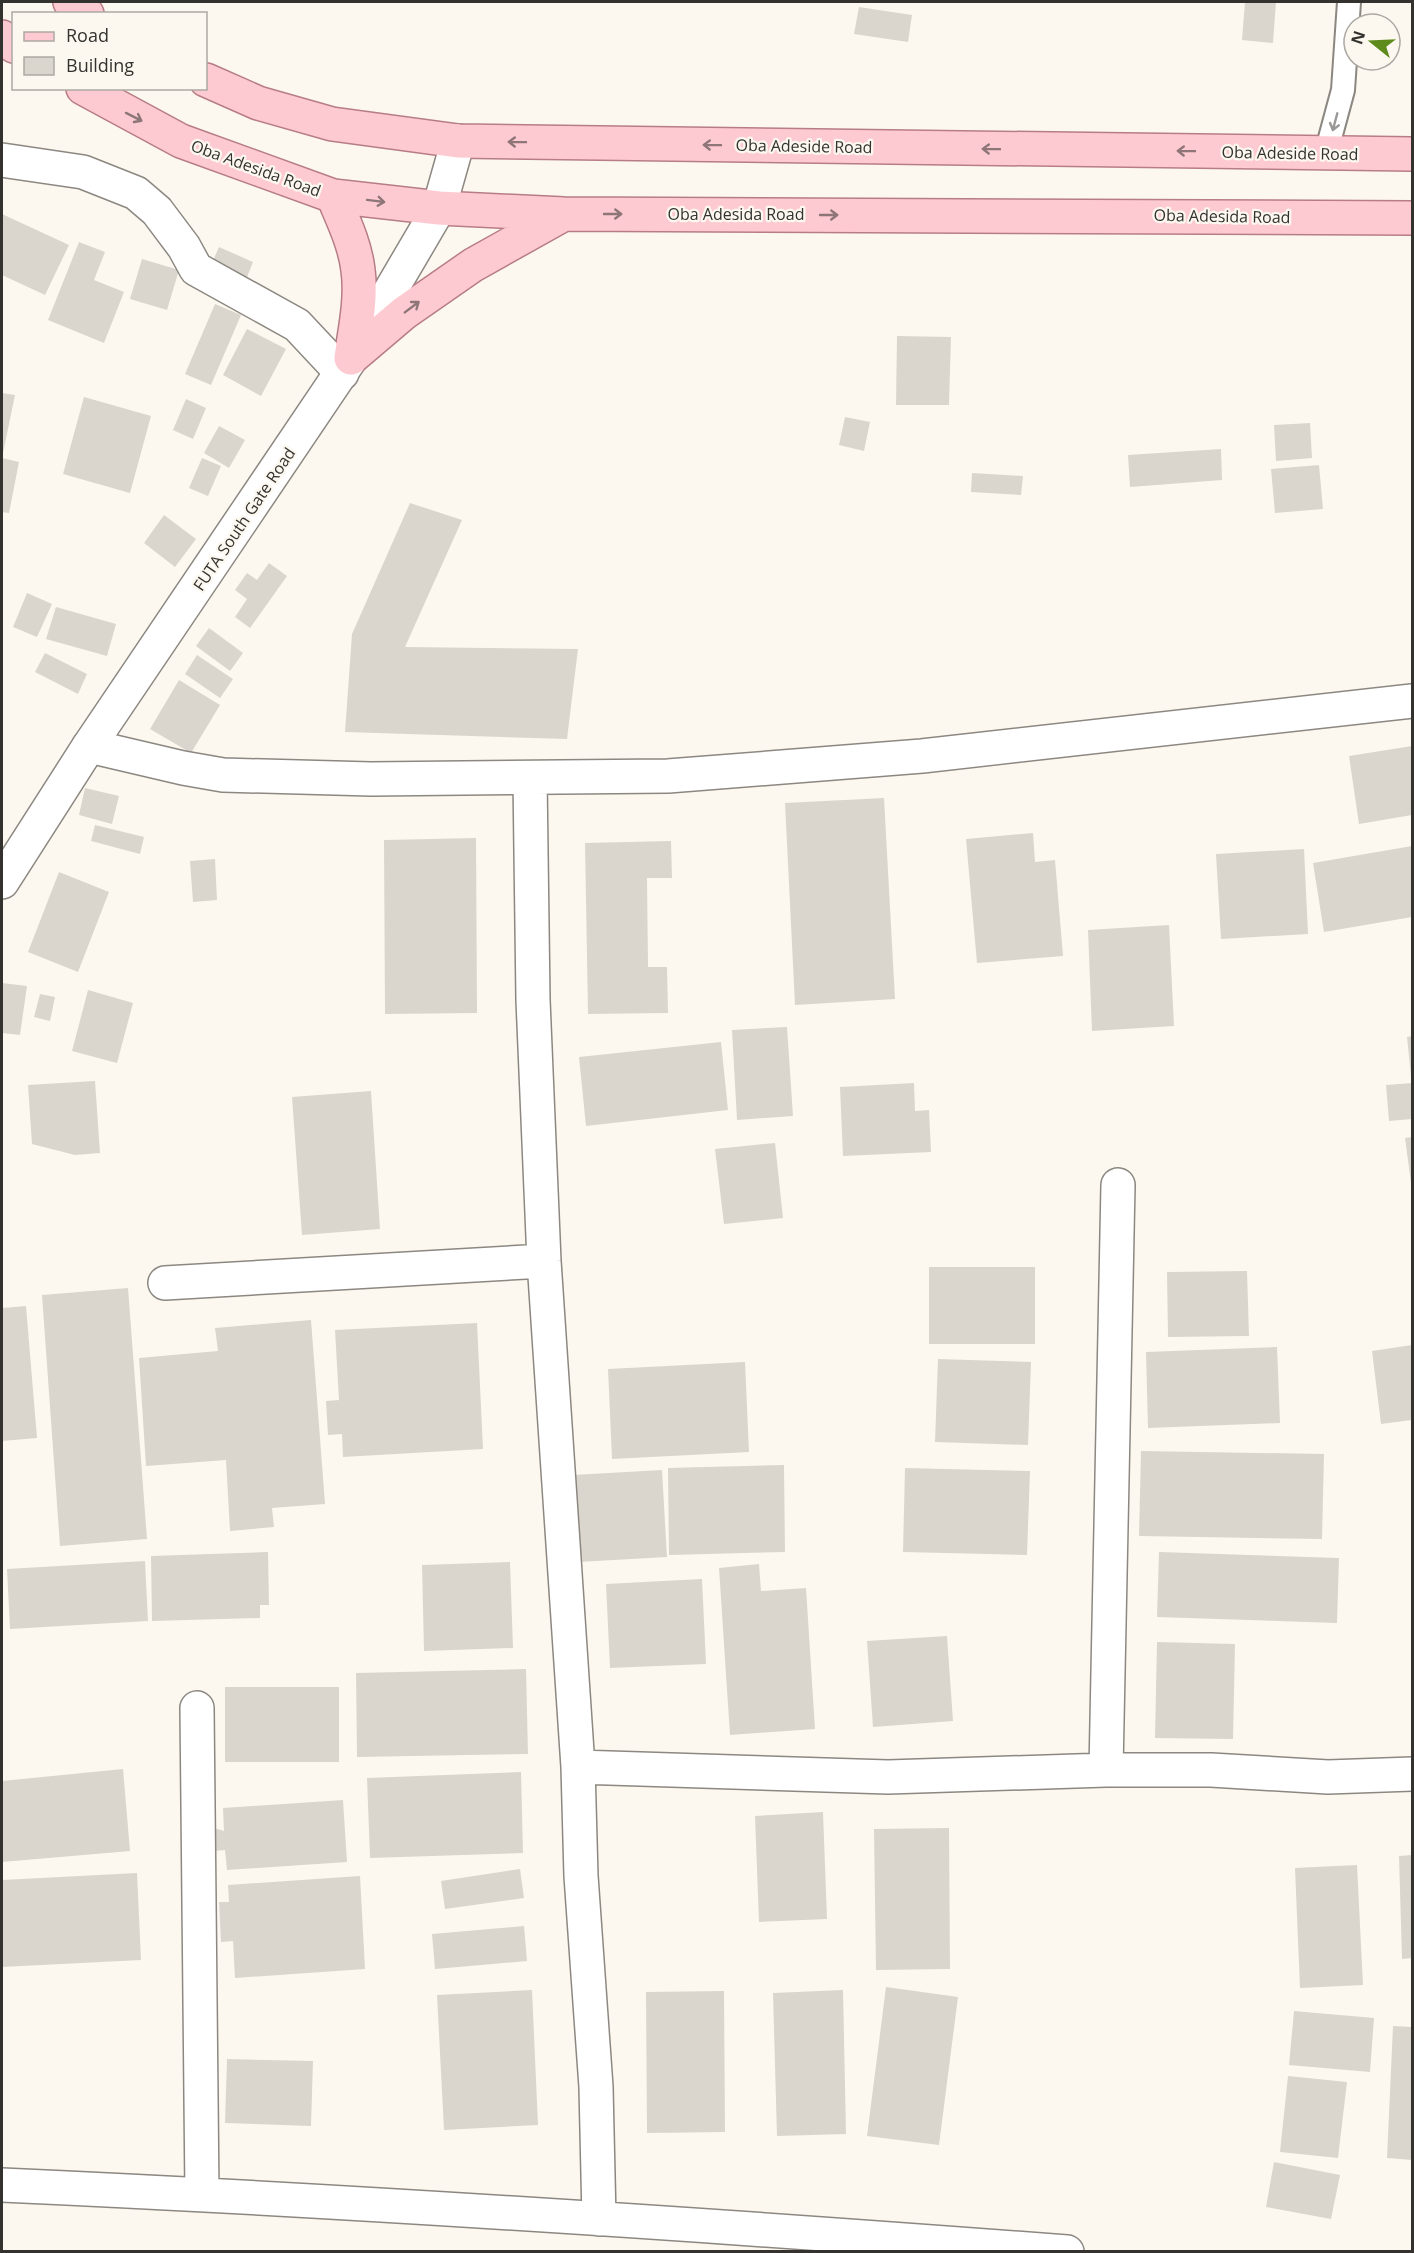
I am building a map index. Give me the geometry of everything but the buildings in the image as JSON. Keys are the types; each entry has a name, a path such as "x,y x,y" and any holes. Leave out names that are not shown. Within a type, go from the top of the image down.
{"main road":[{"path":"70,2 84,12"},
{"name":"Oba Adeside Road","path":"207,80 258,103 332,124 458,141 1413,154"},
{"name":"Oba Adesida Road","path":"87,90 181,141 333,196 439,208 564,214 1413,218"},
{"path":"333,196 354,247 359,272 358,299 346,365"},
{"path":"346,365 404,313 464,270 564,214"}],"street":[{"name":"FUTA South Gate Road","path":"2,882 89,746 346,365 439,208 458,141"},
{"path":"2,160 83,172 136,193 157,211 184,247 196,269 297,325 346,365"},
{"path":"89,746 224,775 371,779 668,776 922,756 1413,701"},
{"path":"530,778 533,1000 544,1261 578,1767 581,1876 596,2087 599,2219"},
{"path":"1106,1770 1118,1185"},
{"path":"165,1283 544,1261"},
{"path":"197,1708 202,2194"},
{"path":"578,1767 888,1777 1106,1770 1211,1770 1328,1776 1413,1774"},
{"path":"2,2185 202,2194 1067,2252"}],"lane":[{"path":"1326,153 1343,90 1349,2"}]}
